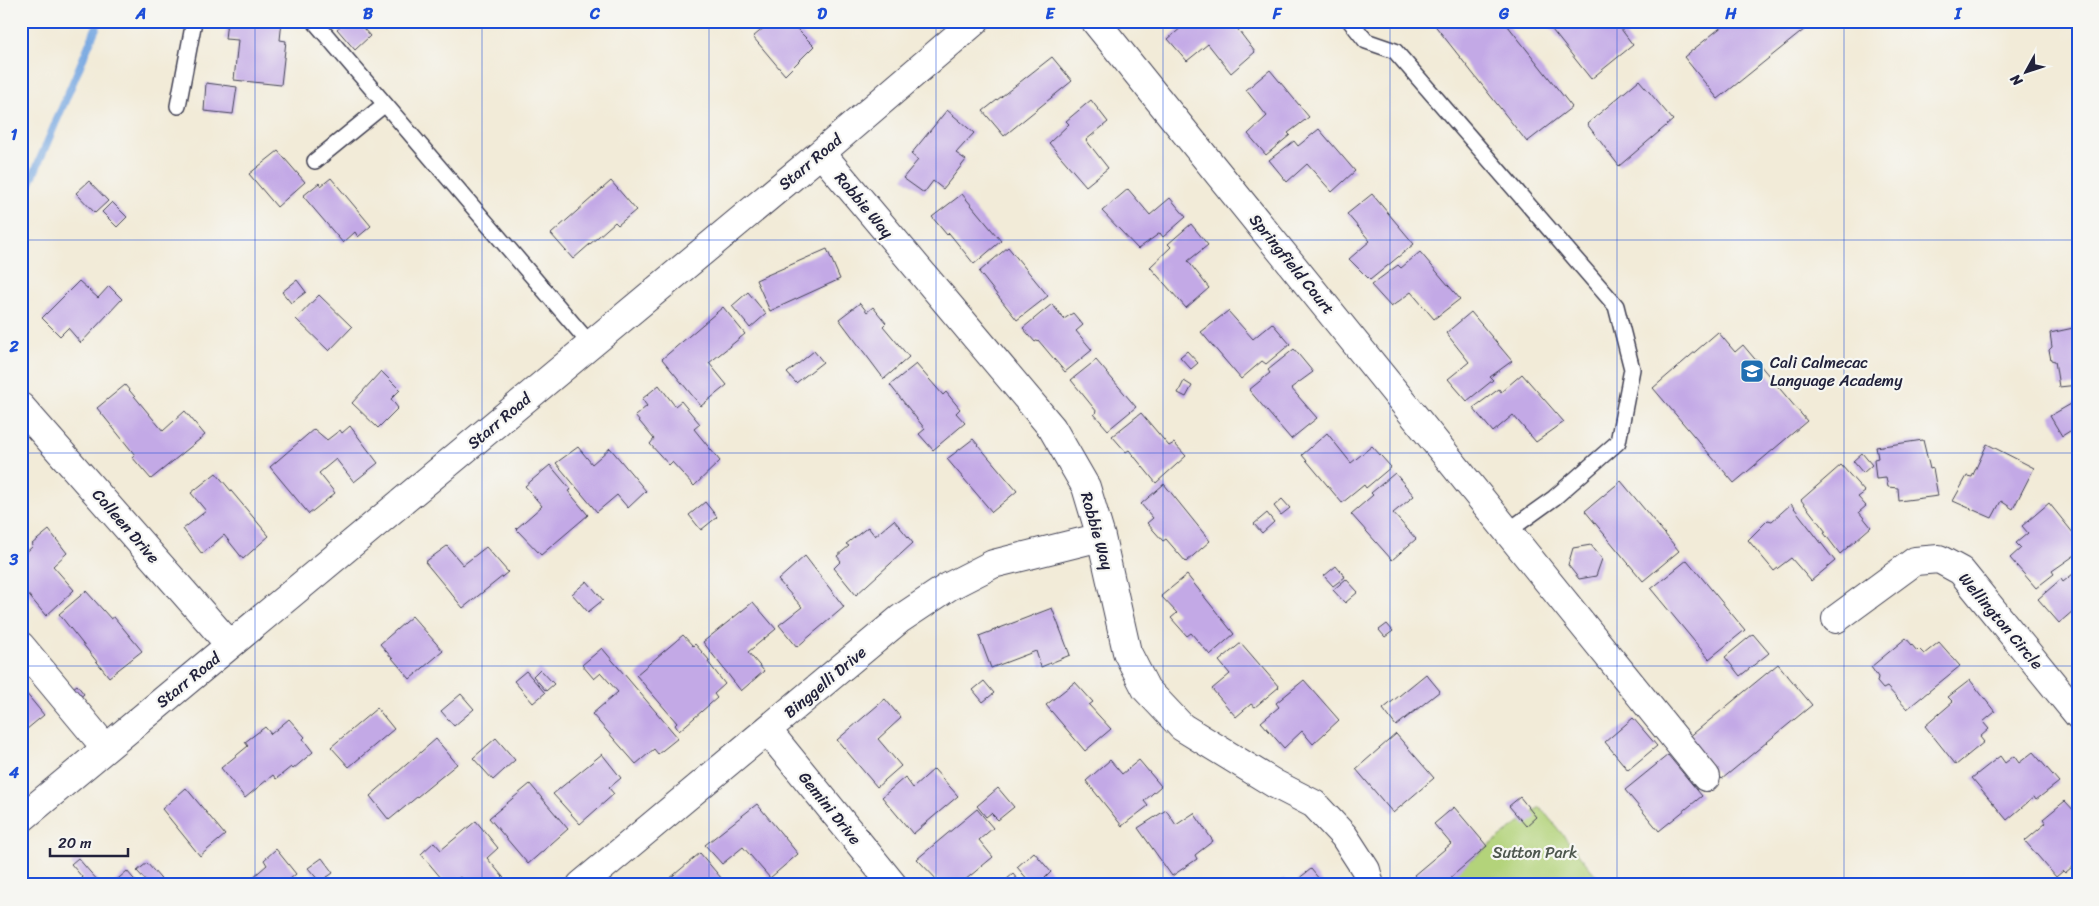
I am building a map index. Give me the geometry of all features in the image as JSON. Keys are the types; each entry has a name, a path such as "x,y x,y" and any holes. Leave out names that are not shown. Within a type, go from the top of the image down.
{"street":[{"name":"Starr Road","path":"21,819 105,747 821,154 975,21"},
{"name":"Springfield Court","path":"1095,21 1706,777"},
{"name":"Robbie Way","path":"821,154 1052,428 1086,487 1102,537 1126,652 1146,689 1182,727 1275,784 1314,804 1344,836 1366,870 1370,885"},
{"name":"Colleen Drive","path":"21,407 230,645"},
{"name":"Binggelli Drive","path":"581,885 900,619 948,587 993,564 1102,537"},
{"name":"Wellington Circle","path":"1836,619 1915,561 1939,559 1961,571 2078,715"},
{"path":"21,646 105,747"},
{"name":"Gemini Drive","path":"768,730 893,885"}],"lane":[{"path":"178,106 194,21"},
{"path":"314,21 591,345"},
{"path":"1350,21 1366,41 1395,50 1616,306 1632,369 1618,442 1554,498 1508,531"},
{"path":"315,161 385,104"}],"green space":[{"name":"Sutton Park","path":"1540,807 1604,885 1438,885"}],"building":[{"path":"227,21 282,21 280,40 286,41 281,85 234,80 238,40 225,39"},
{"path":"346,21 357,21 370,36 355,50 337,29"},
{"path":"772,21 789,21 814,46 785,75 753,37"},
{"path":"1189,21 1235,21 1233,23 1255,52 1231,73 1208,44 1187,61 1168,39"},
{"path":"1436,21 1504,21 1572,107 1527,142 1433,23"},
{"path":"1545,21 1615,21 1633,45 1591,79"},
{"path":"1729,21 1815,21 1718,99 1684,57"},
{"path":"1052,57 1072,81 1004,136 983,111"},
{"path":"1270,70 1309,117 1288,133 1290,135 1266,155 1248,134 1267,116 1246,90"},
{"path":"1639,80 1673,120 1619,166 1587,124"},
{"path":"206,83 237,87 233,114 204,111"},
{"path":"1091,100 1108,122 1086,140 1108,168 1086,186 1049,143 1069,124 1066,121"},
{"path":"947,110 974,133 956,153 966,160 943,189 933,181 924,193 903,178 918,160 911,154"},
{"path":"1319,129 1355,171 1332,192 1307,164 1287,182 1269,160 1294,141 1298,146"},
{"path":"278,151 305,182 277,207 249,174"},
{"path":"331,178 371,226 358,237 355,232 343,243 303,196 319,183 321,186"},
{"path":"89,181 108,201 95,213 76,193"},
{"path":"611,181 636,210 618,225 615,222 573,259 551,234"},
{"path":"1128,189 1150,215 1170,198 1186,217 1163,237 1160,233 1138,249 1102,211"},
{"path":"962,194 1001,241 974,264 949,233 947,235 932,217"},
{"path":"1372,194 1414,244 1370,280 1349,259 1370,241 1347,214"},
{"path":"112,202 127,217 117,227 102,212"},
{"path":"1191,224 1208,245 1188,261 1209,288 1186,308 1150,267 1171,247 1168,244"},
{"path":"1008,247 1048,296 1017,320 979,272"},
{"path":"827,249 840,279 770,311 756,280"},
{"path":"1420,252 1460,299 1434,319 1411,292 1391,307 1371,285 1398,265 1401,268"},
{"path":"297,280 306,292 291,303 282,292"},
{"path":"79,281 98,298 109,286 122,299 81,343 68,328 60,336 42,318"},
{"path":"748,292 766,314 750,328 732,306"},
{"path":"319,295 352,327 329,351 296,319"},
{"path":"860,303 867,312 873,307 886,323 883,326 909,357 884,379 839,319"},
{"path":"1052,304 1064,319 1073,313 1083,325 1076,331 1092,350 1065,372 1038,340 1035,342 1023,328"},
{"path":"723,307 745,334 709,363 727,385 701,406 662,359"},
{"path":"1228,311 1253,339 1272,323 1290,344 1266,364 1262,361 1241,379 1201,332"},
{"path":"1471,312 1512,361 1490,377 1493,380 1467,401 1448,379 1469,362 1446,333"},
{"path":"2078,327 2078,385 2059,387 2055,361 2051,360 2049,350 2052,347 2050,333"},
{"path":"1718,332 1735,352 1743,345 1807,421 1734,483 1653,388"},
{"path":"1294,349 1313,372 1291,388 1317,418 1291,439 1249,390 1270,373 1268,370"},
{"path":"814,351 823,362 796,383 787,373"},
{"path":"1187,351 1198,363 1191,369 1180,357"},
{"path":"1096,360 1136,407 1108,430 1094,414 1097,412 1071,380"},
{"path":"916,364 943,395 946,392 960,409 956,413 965,423 933,450 919,434 925,429 890,385"},
{"path":"381,371 400,390 391,399 398,408 378,428 352,403"},
{"path":"1522,374 1564,422 1536,442 1513,415 1493,432 1473,408 1499,389 1501,392"},
{"path":"1184,381 1192,386 1186,397 1178,393"},
{"path":"125,385 163,431 185,411 205,435 151,479 132,457 135,455 97,408"},
{"path":"659,385 675,406 681,401 700,424 694,429 720,461 694,486 672,462 669,465 650,444 654,439 635,416 647,406 642,399"},
{"path":"2078,400 2078,426 2062,436 2050,416"},
{"path":"1141,413 1169,446 1174,443 1186,456 1156,483 1129,450 1126,452 1112,436"},
{"path":"350,426 378,463 354,482 336,459 319,473 335,493 309,514 270,467 314,429 327,440 340,430 342,433"},
{"path":"1327,433 1351,463 1372,446 1391,467 1366,488 1364,485 1342,503 1302,455"},
{"path":"973,439 1017,491 992,512 947,459"},
{"path":"1923,440 1930,469 1933,468 1938,496 1899,501 1898,488 1888,487 1886,478 1876,479 1874,459 1878,458 1876,447"},
{"path":"1987,444 2034,468 2013,509 2001,501 1992,518 1953,501 1967,476 1972,477"},
{"path":"578,447 592,464 610,448 646,491 628,508 617,495 597,512 556,463"},
{"path":"1862,453 1872,465 1863,473 1853,461"},
{"path":"550,465 571,490 568,491 588,515 541,555 516,529 542,506 525,486"},
{"path":"1841,465 1865,492 1858,497 1866,506 1859,512 1871,527 1840,554 1824,533 1826,532 1801,500"},
{"path":"216,473 269,536 243,559 224,535 202,554 183,529 206,511 191,493"},
{"path":"1395,473 1414,496 1393,513 1416,539 1392,560 1351,514 1373,495 1371,493"},
{"path":"1621,481 1679,551 1643,581 1585,511"},
{"path":"1164,484 1210,541 1186,562 1166,539 1163,541 1147,523 1153,518 1141,504"},
{"path":"1282,499 1290,508 1281,515 1274,506"},
{"path":"705,502 717,517 701,530 689,515"},
{"path":"2049,503 2078,539 2078,553 2052,571 2054,574 2036,588 2010,558 2021,548 2016,543 2028,533 2022,526"},
{"path":"1791,504 1835,561 1811,581 1791,558 1774,571 1748,540 1768,520 1772,521"},
{"path":"1267,513 1274,522 1262,533 1254,524"},
{"path":"894,520 913,543 856,595 834,568 841,561 837,556 849,546 846,544 868,527 875,536"},
{"path":"49,530 67,553 53,566 74,590 46,616 21,586 21,557 33,546 32,544"},
{"path":"1591,545 1602,559 1596,576 1579,579 1568,565 1573,548"},
{"path":"447,546 463,565 486,547 508,572 463,608 425,562"},
{"path":"805,556 844,607 797,647 779,625 802,607 778,580"},
{"path":"1687,560 1745,630 1709,659 1651,589"},
{"path":"1336,566 1345,577 1333,586 1324,576"},
{"path":"2078,570 2078,614 2074,610 2059,623 2038,599 2061,579 2063,582"},
{"path":"1187,575 1234,634 1210,655 1191,633 1187,636 1171,618 1177,613 1161,596"},
{"path":"1346,579 1358,592 1345,603 1333,590"},
{"path":"587,581 603,600 588,612 572,594"},
{"path":"86,591 111,619 114,617 142,651 109,677 59,614"},
{"path":"753,602 776,629 748,652 764,671 741,691 703,642"},
{"path":"1052,608 1070,655 1041,667 1036,651 991,668 979,636"},
{"path":"412,616 443,651 410,679 380,644"},
{"path":"1387,624 1393,631 1385,637 1379,630"},
{"path":"1753,634 1769,653 1740,676 1725,657"},
{"path":"683,635 693,646 695,644 710,661 708,662 725,684 714,694 717,698 679,731 675,725 677,723 636,675"},
{"path":"1906,638 1917,651 1919,649 1924,654 1939,642 1960,666 1907,709 1887,687 1883,689 1877,682 1878,677 1871,667"},
{"path":"1241,643 1279,687 1255,707 1251,704 1236,717 1212,689 1230,674 1219,661"},
{"path":"602,648 678,738 658,754 654,749 636,764 592,714 618,692 601,673 594,679 582,665"},
{"path":"1778,664 1812,705 1722,779 1688,738"},
{"path":"540,669 554,684 546,691 533,676"},
{"path":"526,671 545,693 533,703 514,681"},
{"path":"1426,674 1440,691 1396,726 1383,709"},
{"path":"1304,680 1339,720 1313,744 1302,731 1284,748 1261,722 1279,707 1276,703"},
{"path":"1970,680 1995,712 1983,722 1989,729 1980,737 1984,742 1956,765 1925,726 1953,702 1948,697"},
{"path":"984,681 994,693 983,702 973,690"},
{"path":"1075,682 1093,702 1089,705 1111,729 1085,751 1046,705"},
{"path":"77,685 84,694 72,704 64,695"},
{"path":"21,687 44,715 21,734"},
{"path":"461,694 474,709 454,726 441,711"},
{"path":"885,699 901,718 878,739 901,766 877,787 837,740"},
{"path":"377,708 394,729 349,767 331,747"},
{"path":"1633,718 1657,746 1628,770 1605,742"},
{"path":"289,719 305,737 303,739 313,752 293,769 291,767 276,779 273,775 245,798 221,768 248,746 245,742 265,727 271,734"},
{"path":"1396,734 1434,778 1393,813 1356,769"},
{"path":"496,738 515,760 493,780 473,758"},
{"path":"436,739 457,764 389,820 370,796"},
{"path":"2033,752 2059,782 2036,800 2034,797 2007,820 1972,778 2000,756 2005,763 2014,756 2019,763"},
{"path":"602,754 621,778 609,788 614,794 580,824 553,794"},
{"path":"1668,755 1702,796 1659,831 1625,790"},
{"path":"1110,760 1122,774 1139,760 1161,786 1144,801 1148,806 1122,826 1086,781"},
{"path":"934,769 958,796 913,834 882,797 905,777 913,788"},
{"path":"530,784 568,829 528,864 489,818"},
{"path":"186,788 225,835 200,856 162,809"},
{"path":"998,788 1014,807 998,820 991,813 986,817 977,806"},
{"path":"1520,797 1536,817 1526,826 1509,806"},
{"path":"2065,801 2078,815 2078,862 2065,873 2063,871 2056,877 2025,841 2046,823 2043,819"},
{"path":"757,804 798,854 770,878 743,847 722,864 705,845"},
{"path":"1454,807 1487,846 1442,885 1423,885 1414,875 1451,844 1434,824"},
{"path":"977,809 993,828 979,840 993,857 959,885 942,885 917,859"},
{"path":"1166,810 1176,825 1194,813 1213,841 1195,855 1197,859 1172,876 1138,828"},
{"path":"476,821 498,848 487,858 508,883 506,885 470,885 465,879 463,881 460,877 451,885 447,885 421,854 434,842 441,850"},
{"path":"276,849 296,874 283,885 250,885 254,882 252,878 267,865 264,860"},
{"path":"1034,852 1051,872 1044,879 1047,882 1043,885 1024,885 1029,881 1017,867"},
{"path":"700,853 727,885 662,885"},
{"path":"78,858 102,885 75,885 83,878 71,864"},
{"path":"322,858 333,873 320,882 308,868"},
{"path":"147,863 166,885 150,885 137,871"},
{"path":"1311,869 1324,885 1303,885 1298,879"},
{"path":"127,871 139,885 111,885"},
{"path":"1013,874 1022,885 1000,885"},
{"path":"1284,878 1289,885 1276,885"}],"waterway":[{"path":"21,204 99,21"}],"place":[{"name":"Cali Calmecac Language Academy","path":"1752,371"}]}
